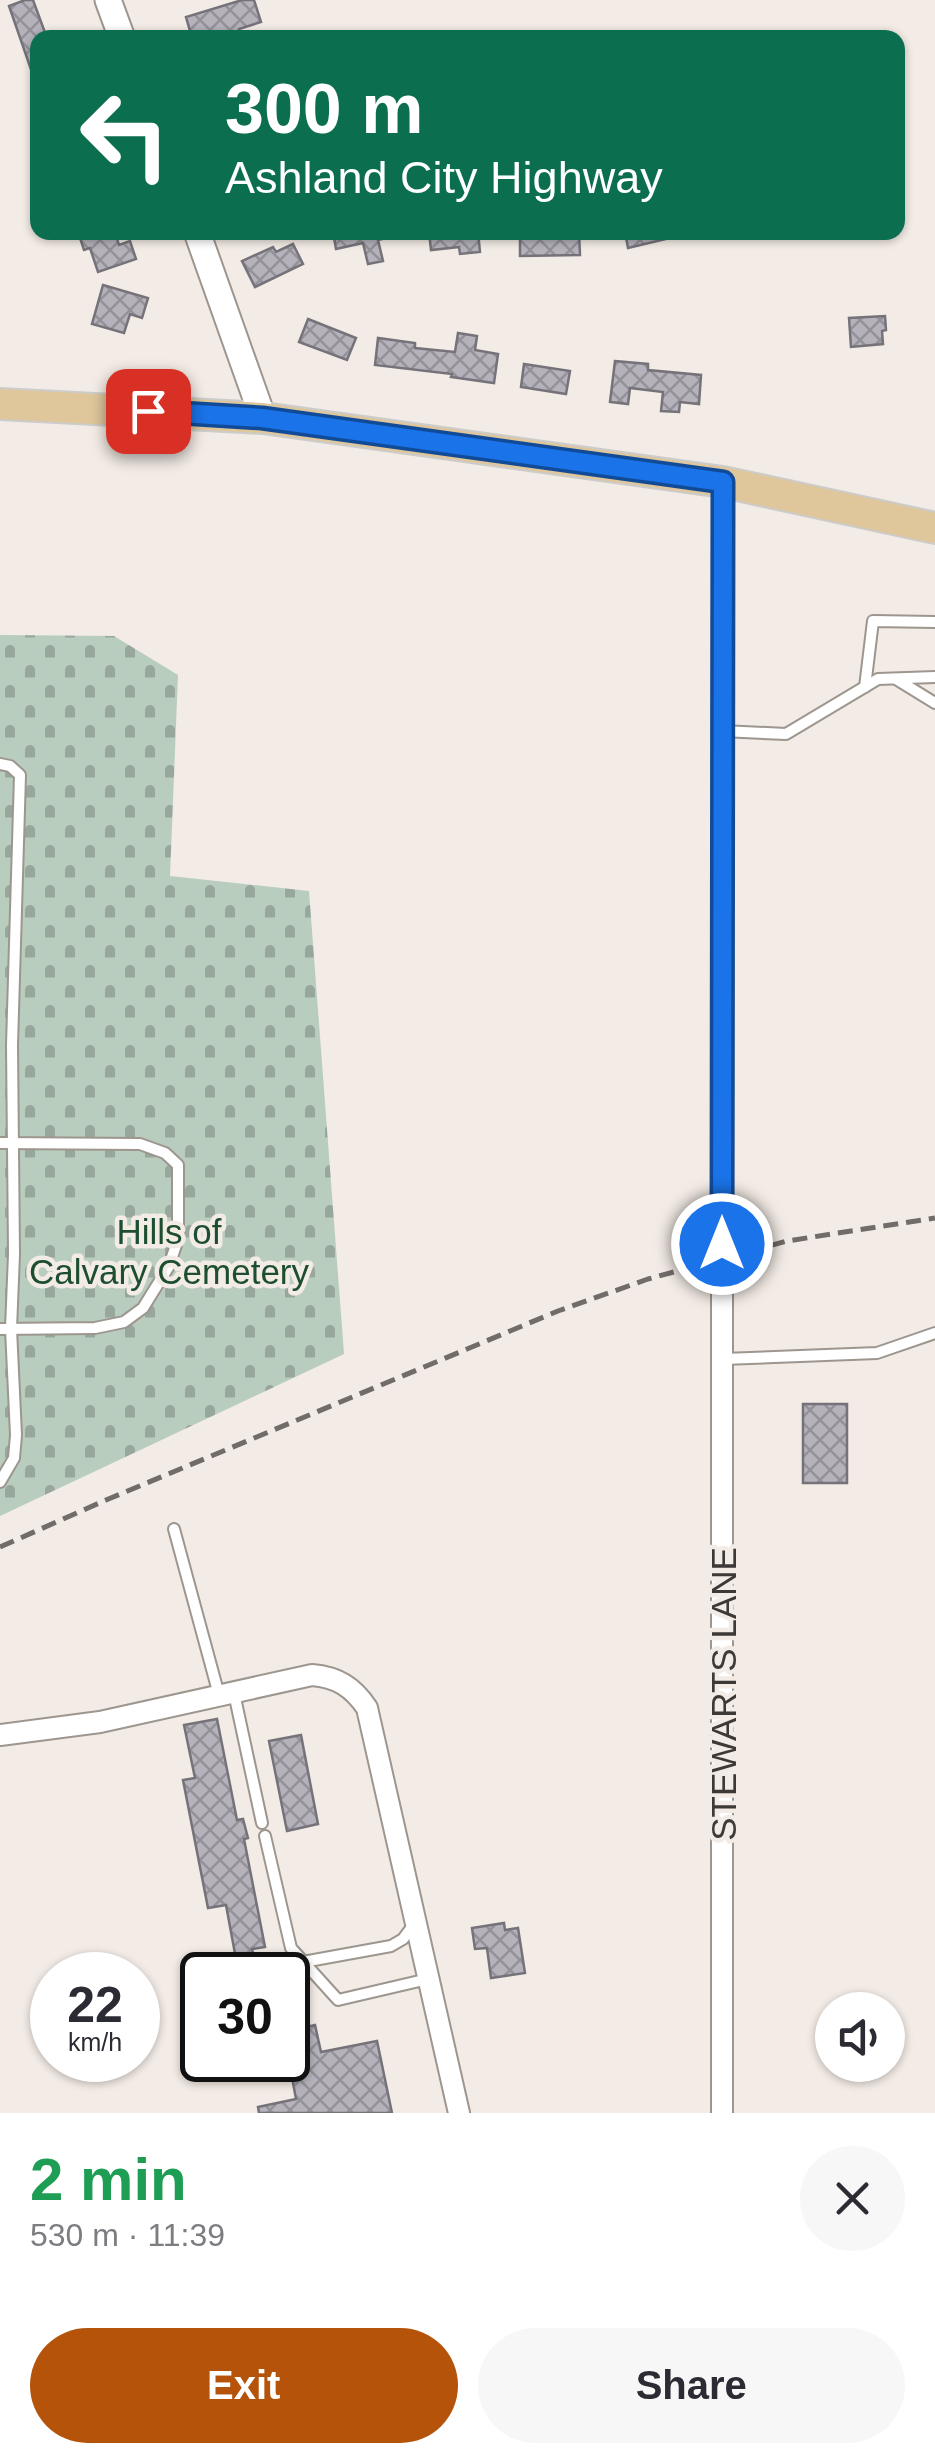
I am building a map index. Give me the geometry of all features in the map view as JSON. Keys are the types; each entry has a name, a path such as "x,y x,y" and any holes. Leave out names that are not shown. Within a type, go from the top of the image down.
{"main road":[{"path":"0,404 262,418 723,482 935,528"}],"street":[{"path":"108,0 119,30"},
{"path":"200,240 262,418"},
{"path":"722,1244 723,482"},
{"name":"STEWARTS LANE","path":"722,1274 722,2113"},
{"path":"0,1735 100,1722 312,1676 342,1682 357,1693 367,1708 459,2113"}],"lane":[{"path":"865,687 872,621 935,622"},
{"path":"722,731 786,734 878,680 935,678"},
{"path":"895,679 935,703"},
{"path":"0,764 10,766 20,775 12,1045 14,1254 6,1329 15,1446 14,1458 0,1482"},
{"path":"0,1143 140,1144 165,1153 178,1165 178,1239 169,1266 143,1308 124,1322 95,1328 6,1329"},
{"path":"723,1360 877,1352 935,1332"},
{"path":"174,1530 262,1823"},
{"path":"265,1836 294,1952"},
{"path":"310,1961 392,1946 404,1940 415,1922"},
{"path":"310,1970 338,2000 428,1979"}],"green space":[{"name":"Hills of Calvary Cemetery","path":"0,635 114,636 178,675 170,876 309,891 344,1354 0,1516"}],"building":[{"path":"33,0 44,30 30,30 30,67 9,6"},
{"path":"254,0 261,22 239,30 190,30 186,17"},
{"path":"81,240 117,240 119,245 130,241 136,259 98,272 90,248 84,250"},
{"path":"334,240 378,240 383,261 368,264 363,243 336,249"},
{"path":"430,240 479,240 480,252 460,254 459,247 431,250"},
{"path":"520,240 579,240 580,255 520,256"},
{"path":"626,240 662,240 628,248"},
{"path":"293,244 303,264 255,287 242,261 273,247 276,252"},
{"path":"103,285 148,298 142,318 130,314 124,333 92,324"},
{"path":"885,316 883,344 851,347 849,318"},
{"path":"308,319 356,338 347,360 299,342"},
{"path":"458,333 477,336 475,350 498,354 494,383 375,365 378,338 415,343 415,348 455,352"},
{"path":"615,361 648,364 648,370 701,375 699,404 680,402 679,412 661,411 663,392 630,388 628,404 610,402"},
{"path":"524,364 570,371 566,394 521,387"},
{"path":"803,1404 847,1404 847,1483 803,1483"},
{"path":"217,1719 237,1820 243,1819 248,1838 244,1839 265,1947 252,1949 253,1952 235,1952 226,1905 208,1908 183,1780 195,1778 184,1725"},
{"path":"301,1735 318,1824 287,1831 269,1741"},
{"path":"504,1923 505,1930 518,1928 525,1973 491,1978 487,1948 475,1949 472,1928"},
{"path":"315,2025 321,2052 377,2041 392,2113 259,2113 258,2107 296,2099 293,2082 310,2082 310,2026"}],"railway":[{"path":"0,1547 558,1311 648,1279 787,1241 935,1218"}],"route":[{"path":"148,411 262,418 723,482 722,1244"}]}
